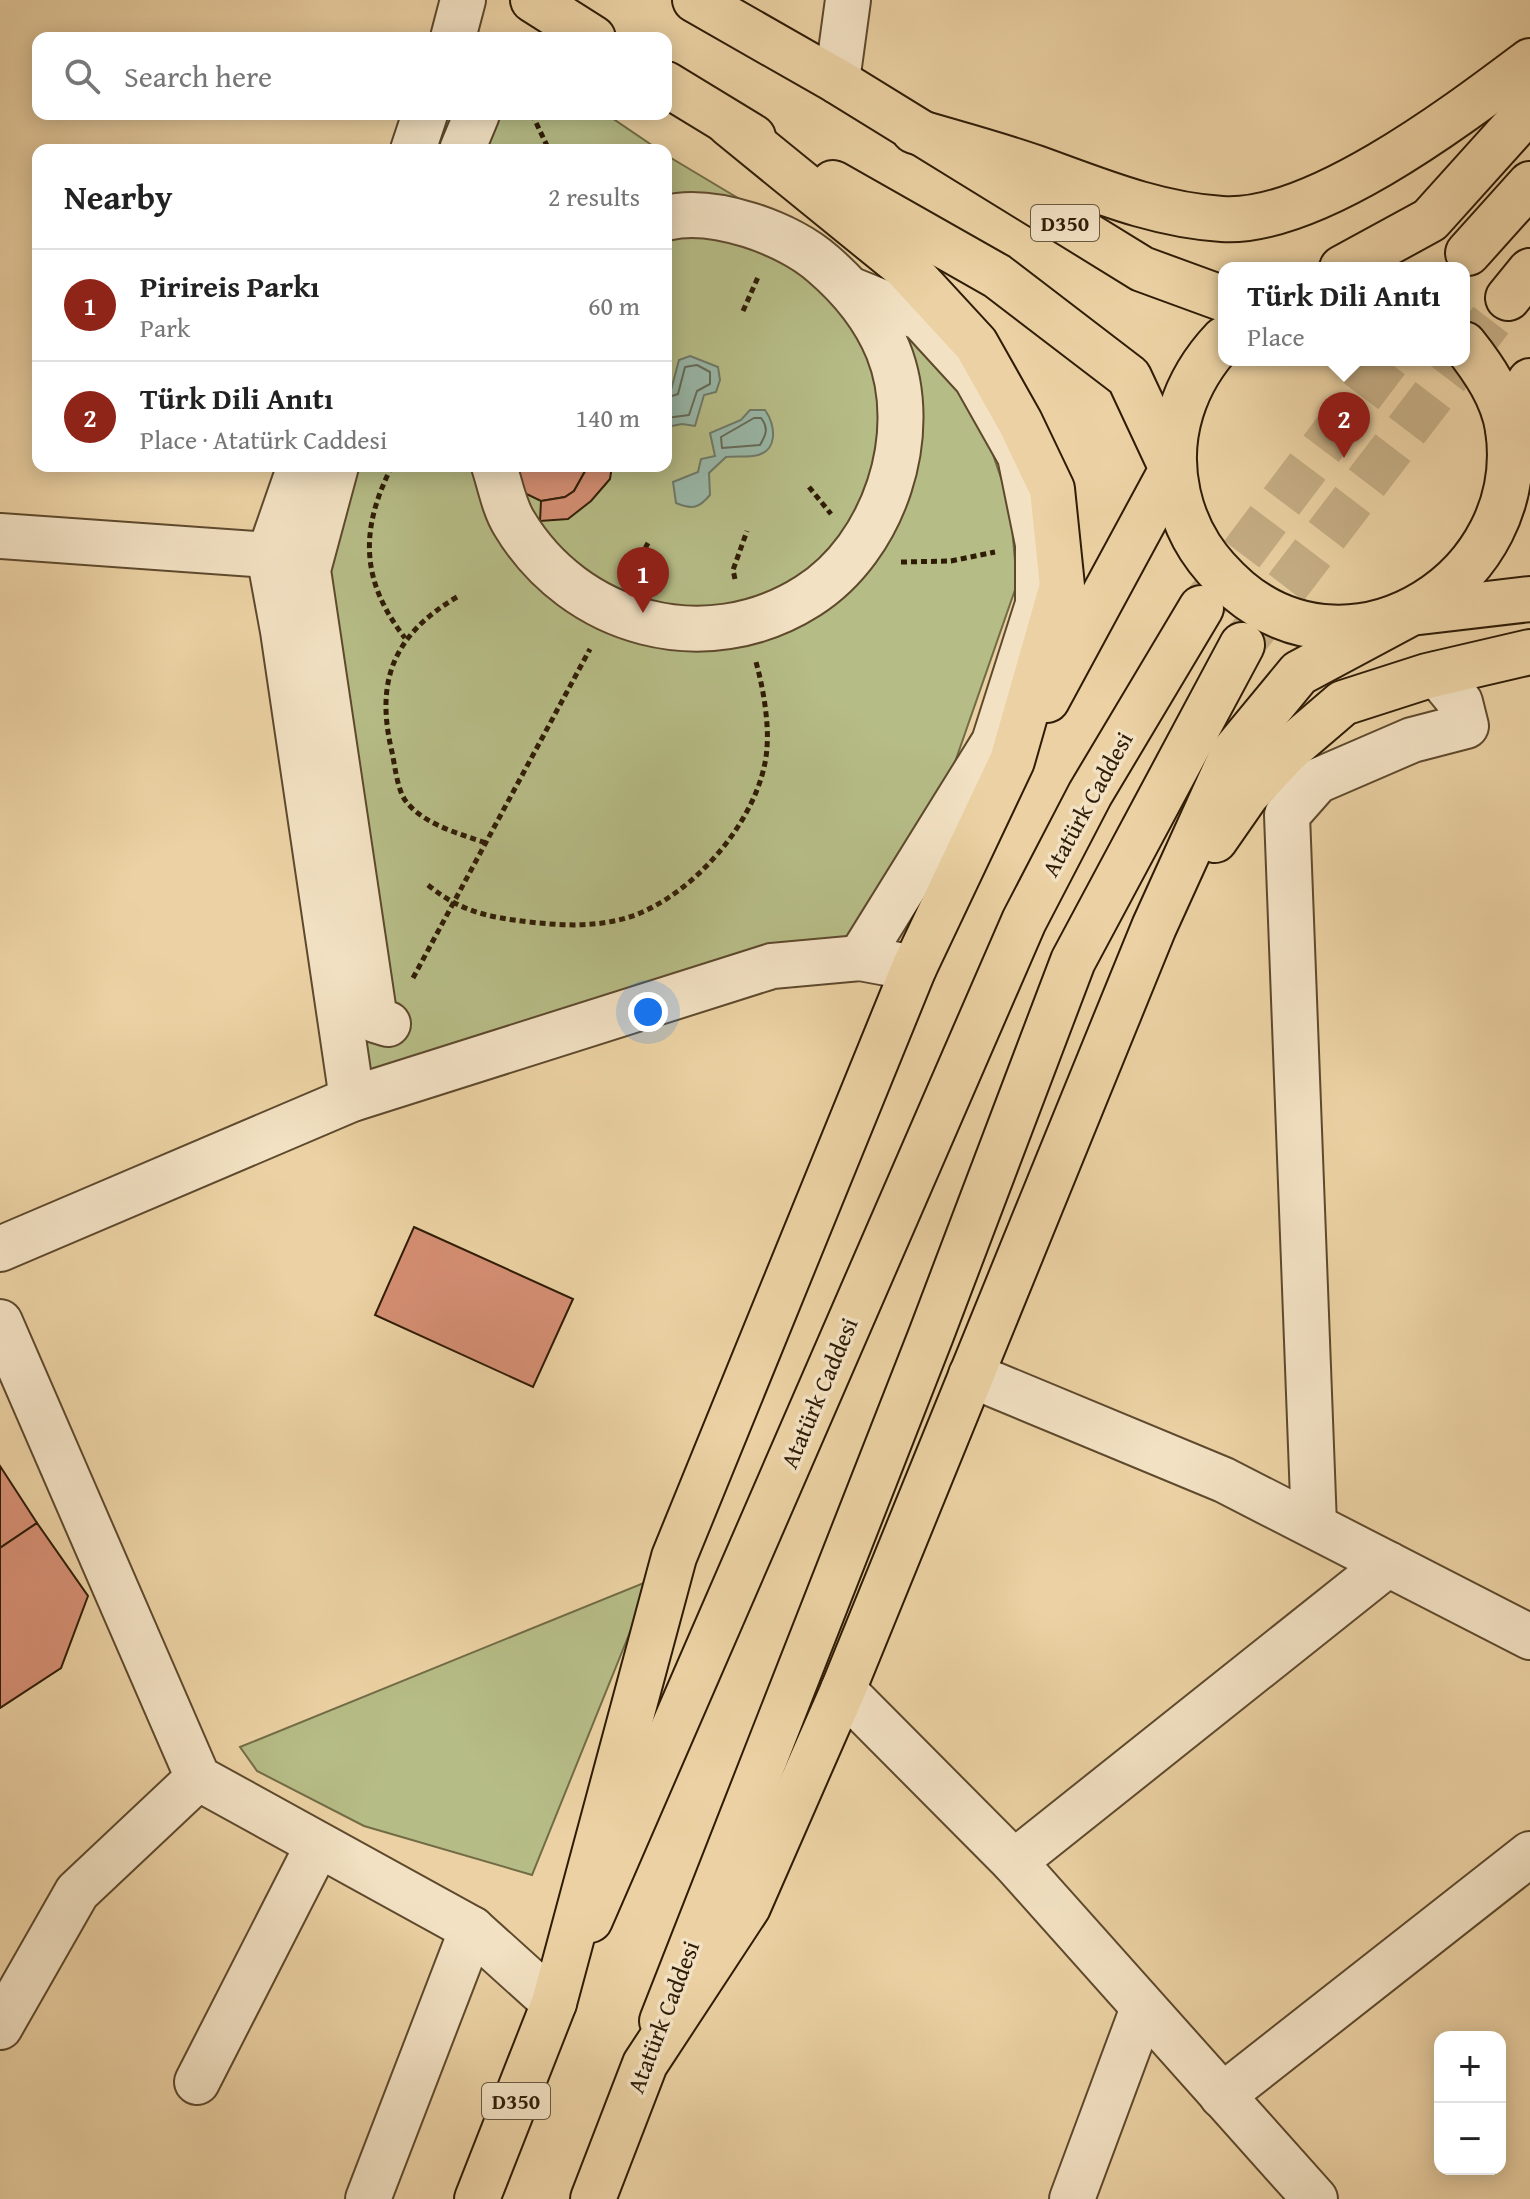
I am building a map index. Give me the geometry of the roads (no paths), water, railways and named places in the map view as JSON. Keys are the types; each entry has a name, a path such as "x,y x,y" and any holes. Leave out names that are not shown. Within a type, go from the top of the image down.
{"main road":[{"path":"533,0 584,32"},
{"name":"D350","path":"695,0 837,81 1142,269 1218,297"},
{"path":"914,131 1032,167 1146,208 1224,220 1281,212 1338,187 1469,107 1530,61"},
{"path":"672,88 729,124 997,276 1129,377 1172,469 1185,522 1213,569 1254,604 1304,624 1358,627 1411,613 1530,599"},
{"path":"1353,262 1430,220 1530,109"},
{"path":"729,124 906,268 976,344 1052,489 1062,586 1012,761"},
{"path":"1468,253 1530,184"},
{"path":"554,2003 674,1557 914,968 1012,761 1172,469 1178,413 1202,362 1218,345"},
{"path":"1470,351 1489,375 1508,429 1530,470"},
{"path":"645,2064 748,1907 843,1690 1154,927 1233,753 1299,673 1411,613 1457,583 1491,538 1509,485 1508,429 1530,381"},
{"name":"Atatürk Caddesi","path":"477,2199 554,2003 1024,921 1090,794 1201,608"},
{"name":"Atatürk Caddesi","path":"593,2199 931,1335 1073,961 1242,645"},
{"path":"1154,927 1247,794 1287,751 1343,703 1437,674 1530,652"}],"street":[{"path":"455,32 463,0"},
{"path":"837,81 848,0"},
{"path":"415,144 423,120"},
{"path":"464,144 474,120"},
{"path":"496,472 513,522 554,575 610,612 677,630 746,624 809,596 859,549 891,488 902,419 888,351 854,291 803,246 741,221 672,218"},
{"path":"854,291 921,318 976,378 1020,456 1038,559 1038,604 994,742 860,958"},
{"path":"298,472 269,555 352,1099"},
{"path":"334,472 308,570 375,1020 388,1024"},
{"path":"0,536 269,555"},
{"path":"1314,1525 1287,815 1317,781 1412,740 1466,726 1460,702 1437,674"},
{"path":"0,1249 352,1099 772,966 860,958 914,968"},
{"path":"0,1322 198,1778 472,1929 554,2003"},
{"path":"971,1375 1224,1480 1530,1637"},
{"path":"1014,1862 1388,1564"},
{"path":"843,1690 1014,1862 1315,2199"},
{"path":"3,2012 77,1892 198,1778"},
{"path":"197,2082 318,1845"},
{"path":"1222,2096 1530,1854"},
{"path":"368,2199 472,1929"},
{"path":"1072,2199 1143,2008"}],"water":[{"path":"690,356 718,367 720,380 716,392 704,395 695,426 672,426 672,386 679,360"},
{"path":"750,410 765,410 769,416 773,438 767,450 753,456 726,457 709,473 710,495 702,503 687,507 676,503 673,482 698,472 701,459 715,456 710,433 741,420"}],"tunnel":[{"path":"1470,347 1508,298"},
{"path":"1202,607 1383,366"},
{"path":"1246,640 1455,366"}],"place":[{"name":"Türk Dili Anıtı","path":"1344,458"},
{"name":"Pirireis Parkı","path":"643,613"}]}
